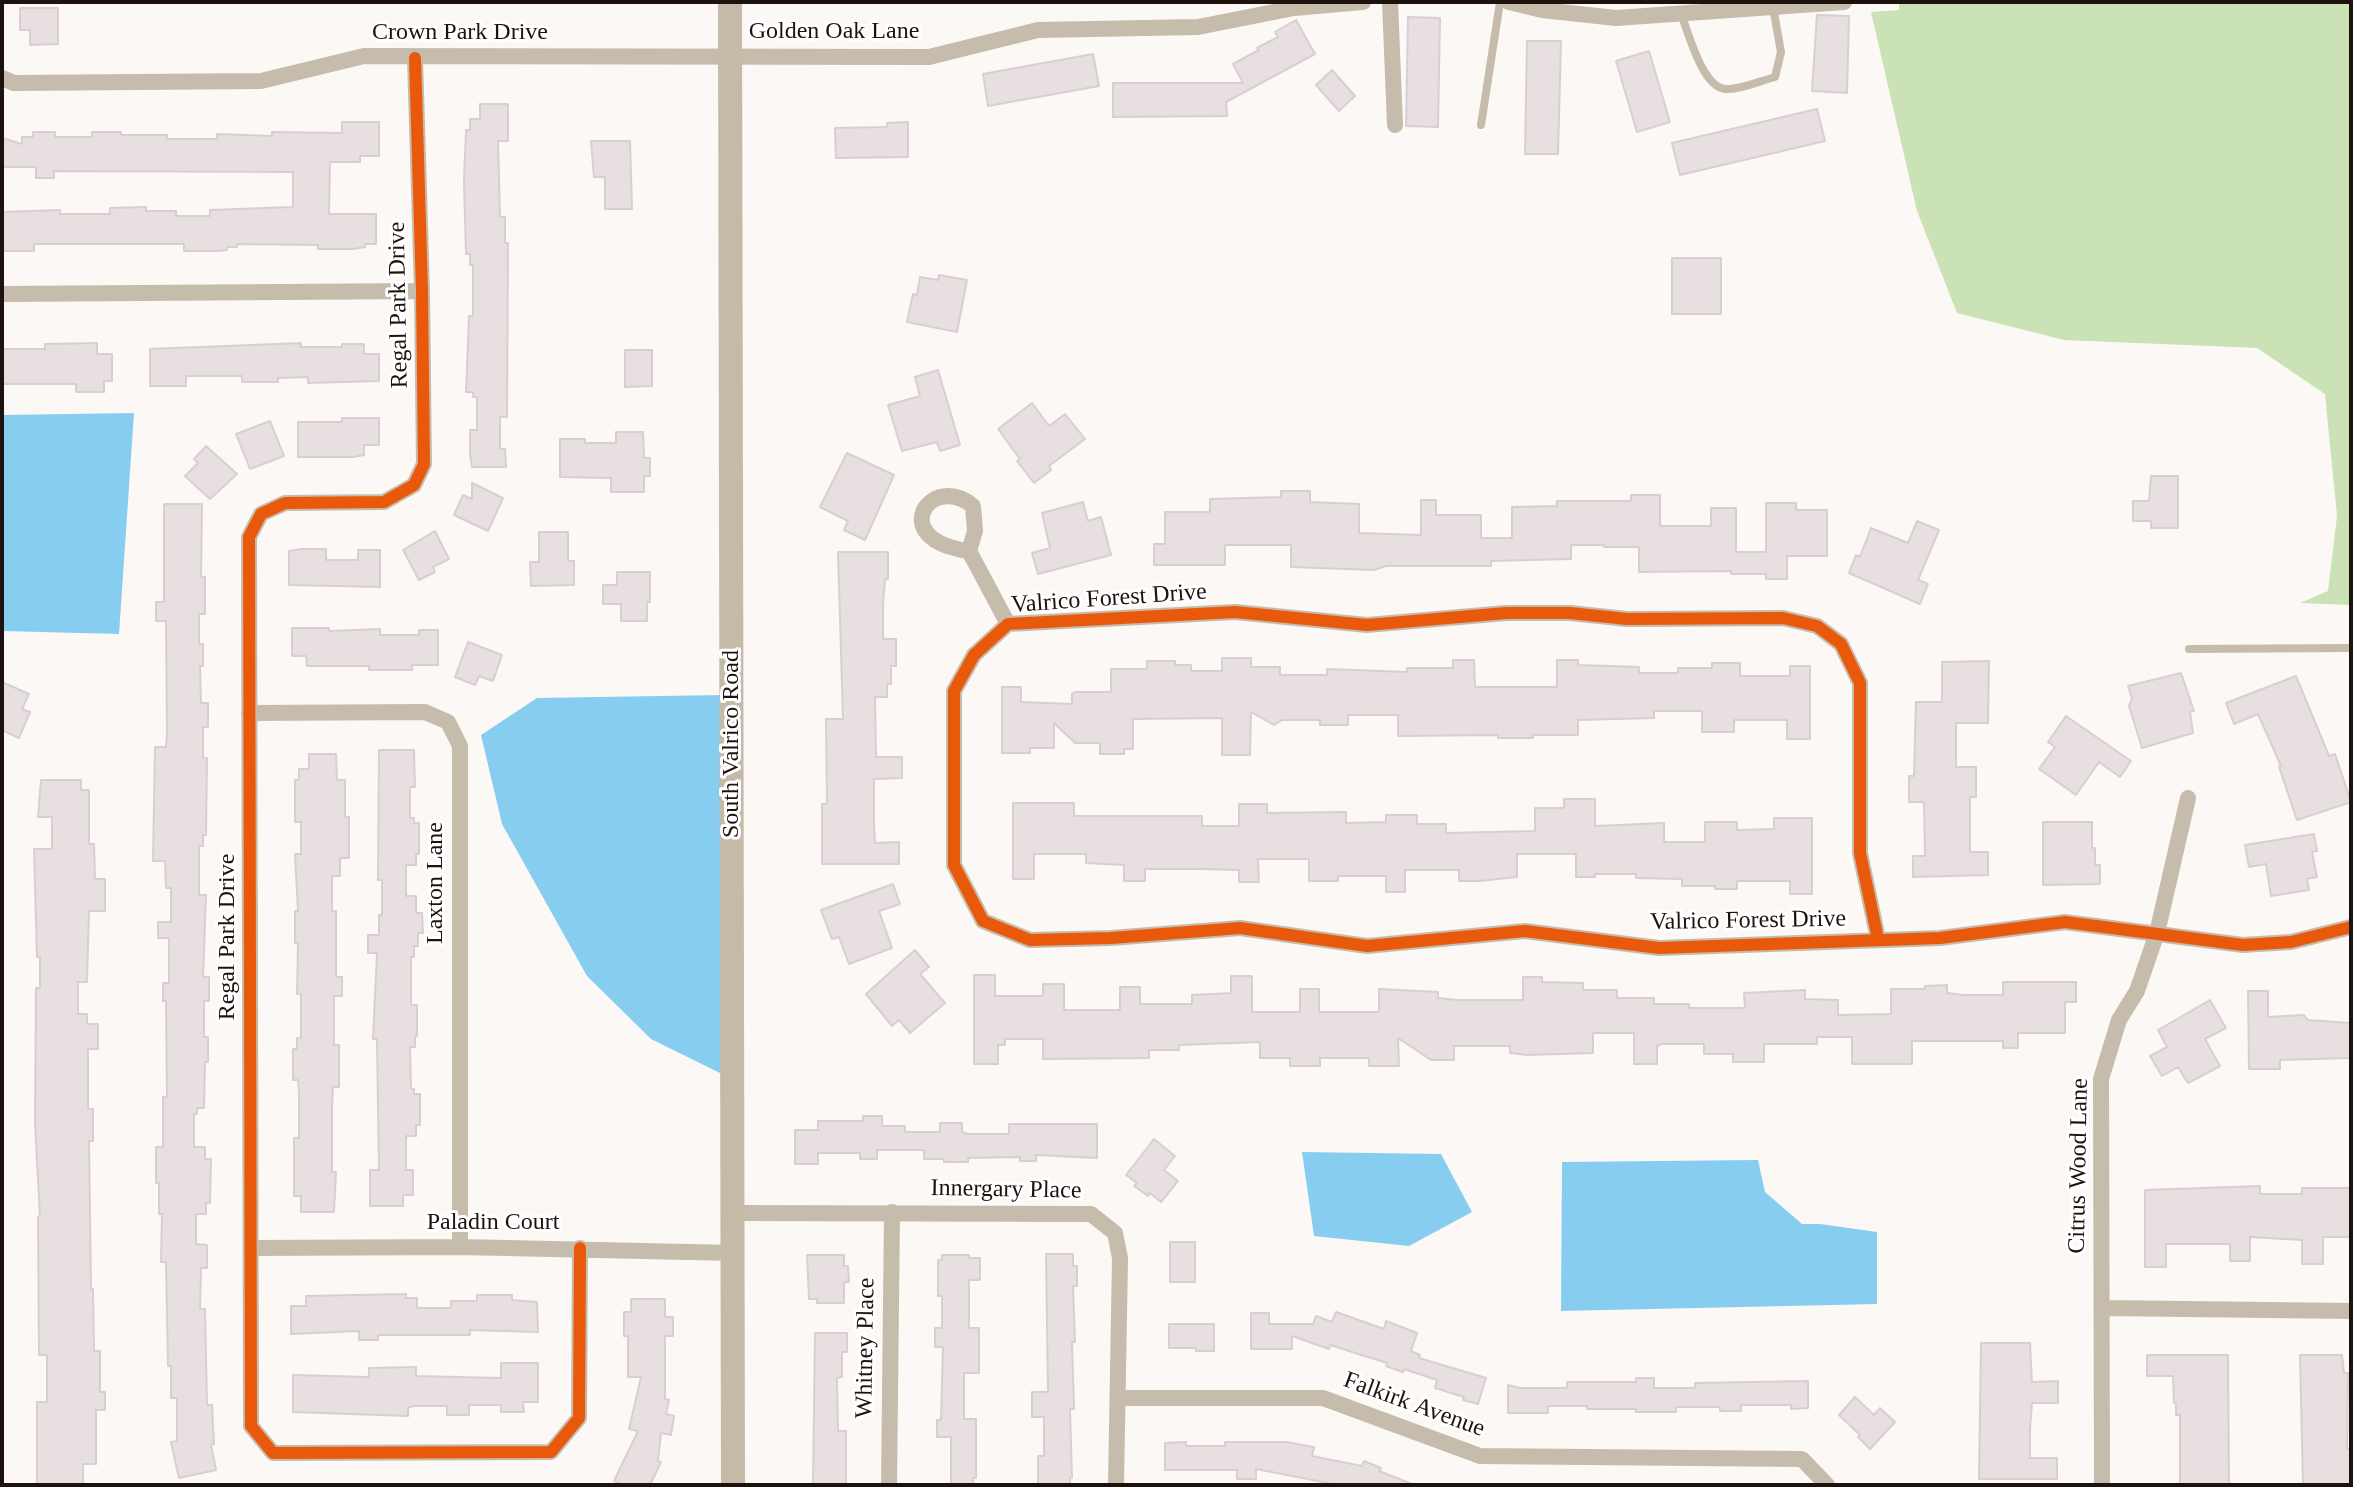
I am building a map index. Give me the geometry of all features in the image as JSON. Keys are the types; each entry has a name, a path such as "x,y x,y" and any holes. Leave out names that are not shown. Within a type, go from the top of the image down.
{"street":[{"name":"South Valrico Road","path":"730,2 733,1485"},
{"name":"Golden Oak Lane","path":"730,56 929,57 1038,30 1198,27 1294,8 1363,2"},
{"path":"1390,2 1395,125"},
{"path":"1509,2 1542,10 1616,18 1844,2"},
{"name":"Crown Park Drive","path":"2,78 14,83 261,81 364,56 730,56"},
{"name":"Regal Park Drive","path":"415,58 424,464 414,485 384,502 285,503 261,514 249,537 251,1426 273,1453 551,1452 579,1418 580,1248"},
{"path":"2,294 422,291"},
{"path":"969,551 1008,624"},
{"name":"Valrico Forest Drive","path":"1878,939 1860,853 1860,683 1841,644 1817,626 1783,618 1627,619 1570,613 1506,613 1367,625 1235,612 1008,624 974,655 954,691 954,865 983,921 1030,940 1111,938 1240,928 1367,946 1525,931 1659,948 1940,938 2065,922 2243,945 2291,942 2351,927"},
{"name":"Laxton Lane","path":"249,713 425,712 448,722 460,746 460,1247"},
{"name":"Citrus Wood Lane","path":"2102,1485 2101,1079 2119,1020 2137,991 2157,933 2188,798"},
{"name":"Whitney Place","path":"889,1485 892,1212"},
{"name":"Innergary Place","path":"733,1213 1091,1214 1115,1233 1120,1258 1116,1485"},
{"name":"Paladin Court","path":"252,1248 580,1248 734,1253"},
{"path":"2102,1308 2351,1311"},
{"name":"Falkirk Avenue","path":"1118,1398 1323,1398 1480,1456 1802,1459 1827,1485"}],"lane":[{"path":"1481,125 1500,2"},
{"path":"1681,13 1706,78 1715,86 1726,89 1775,77 1781,52 1773,7"},
{"path":"2189,649 2351,648"}],"green space":[{"path":"1899,2 2351,2 2351,605 2300,603 2328,591 2337,516 2325,394 2257,348 2064,340 1957,313 1917,211 1871,12 1899,10"}],"water":[{"path":"134,413 119,634 2,631 2,415"},
{"path":"722,695 722,1074 651,1039 587,976 502,824 481,735 537,698"},
{"path":"1302,1152 1441,1154 1472,1212 1409,1246 1314,1236"},
{"path":"1758,1160 1765,1192 1802,1224 1877,1232 1877,1304 1561,1311 1562,1162"}],"building":[{"path":"20,8 58,8 58,44 30,45 30,30 20,30"},
{"path":"1817,15 1849,16 1847,93 1812,91"},
{"path":"1408,17 1440,18 1438,127 1406,126"},
{"path":"1296,20 1315,54 1226,102 1227,116 1113,117 1113,83 1243,83 1233,64 1278,37 1275,32"},
{"path":"1527,41 1561,41 1558,154 1525,154"},
{"path":"1649,51 1670,122 1637,132 1616,61"},
{"path":"1093,54 1099,86 988,106 983,74"},
{"path":"1332,70 1355,96 1339,111 1316,85"},
{"path":"480,104 508,104 508,141 498,141 500,217 505,217 505,243 508,243 507,417 500,417 500,449 505,449 506,467 472,467 470,454 470,430 477,430 477,397 473,397 473,392 466,392 469,316 473,316 473,265 470,265 470,254 466,254 464,180 466,130 470,130 470,119 480,119"},
{"path":"1817,109 1825,141 1680,175 1672,143"},
{"path":"342,122 379,122 379,156 360,156 360,162 330,162 329,214 376,214 376,244 365,244 365,247 354,249 318,249 318,245 237,244 237,247 227,247 227,250 184,251 184,244 34,244 34,251 2,251 2,212 60,210 60,214 110,214 110,208 146,207 146,211 176,211 176,216 210,216 210,210 293,207 293,172 54,171 54,178 36,178 36,167 2,167 2,138 22,144 22,137 33,137 33,132 55,132 55,137 92,137 92,132 121,132 121,135 167,135 167,139 217,139 217,134 272,136 272,132 342,133"},
{"path":"908,122 908,157 836,158 835,128 887,127 887,123"},
{"path":"591,141 630,141 632,209 605,209 605,177 594,177"},
{"path":"1672,258 1721,258 1721,314 1672,314"},
{"path":"939,275 967,280 957,332 907,322 920,277 938,280"},
{"path":"97,343 97,354 112,354 112,381 104,381 104,392 76,392 76,384 2,384 2,349 45,349 45,344"},
{"path":"301,343 301,347 364,344 364,354 379,354 379,381 308,383 308,377 278,378 278,382 242,382 242,376 186,376 186,386 150,386 150,349"},
{"path":"625,350 652,350 652,386 625,387"},
{"path":"938,370 960,445 940,451 937,442 902,451 888,405 920,396 915,377"},
{"path":"1032,403 1049,426 1065,414 1085,439 1049,466 1051,470 1034,483 998,429"},
{"path":"342,418 379,418 379,445 364,445 364,455 353,457 298,457 298,422 342,422"},
{"path":"270,421 284,456 250,469 236,434"},
{"path":"616,432 643,432 644,458 650,458 650,476 644,476 644,492 611,492 611,478 560,477 560,439 616,443"},
{"path":"206,446 237,474 210,499 185,476 198,463 194,459"},
{"path":"847,453 894,475 865,540 844,530 848,521 820,507"},
{"path":"2151,476 2178,476 2178,528 2151,528 2151,521 2133,521 2133,501 2149,501"},
{"path":"472,483 503,498 488,531 454,515 463,495 472,499"},
{"path":"1281,491 1310,491 1310,502 1359,504 1359,533 1421,535 1421,500 1436,500 1436,515 1481,515 1481,538 1512,538 1512,507 1557,506 1557,501 1631,501 1631,495 1660,495 1660,526 1711,526 1711,508 1736,508 1736,552 1766,552 1766,503 1796,503 1796,510 1827,510 1827,556 1787,556 1787,579 1766,579 1766,574 1731,574 1731,571 1639,572 1639,547 1604,545 1571,545 1571,559 1491,561 1491,566 1386,566 1374,570 1291,567 1291,545 1225,545 1225,565 1154,565 1154,544 1165,544 1165,512 1210,512 1210,499 1281,497"},
{"path":"1083,502 1088,521 1101,517 1111,555 1038,574 1032,553 1050,548 1042,513"},
{"path":"164,504 202,504 201,577 205,577 205,614 199,614 199,644 203,644 201,703 208,703 208,727 203,727 203,758 207,758 206,835 203,835 203,846 199,846 199,895 206,895 203,977 209,977 209,1001 204,1001 208,1062 205,1062 204,1108 197,1108 197,1114 194,1114 194,1147 205,1147 205,1159 211,1159 210,1203 206,1203 206,1214 196,1214 196,1244 207,1245 207,1268 201,1268 200,1309 205,1309 207,1405 212,1405 214,1444 211,1445 216,1470 179,1478 171,1442 177,1441 177,1398 171,1398 166,1262 161,1262 162,1214 159,1214 159,1183 156,1183 156,1147 163,1147 163,1097 167,1097 163,983 169,983 169,938 158,938 158,922 171,922 171,888 166,888 165,861 153,861 155,747 166,747 167,732 166,621 156,621 156,602 164,602"},
{"path":"1917,521 1939,530 1918,580 1928,584 1920,604 1849,573 1856,555 1860,557 1871,528 1908,543"},
{"path":"435,531 449,559 433,567 435,572 419,580 403,550"},
{"path":"539,532 568,532 568,561 574,561 574,585 531,586 530,562 539,562"},
{"path":"326,549 326,560 358,560 358,550 380,550 380,587 289,585 289,551"},
{"path":"838,552 888,552 883,639 896,639 896,666 891,666 887,697 875,697 876,757 902,757 902,778 874,779 874,824 875,843 899,842 899,864 822,864 822,804 827,804 826,719 843,719"},
{"path":"617,572 650,572 647,621 621,621 621,604 603,604 603,585 617,585"},
{"path":"292,628 329,628 329,631 380,629 380,635 419,635 419,630 438,630 438,665 412,665 412,670 307,666 306,656 292,656"},
{"path":"468,642 502,655 493,681 479,676 475,685 455,677"},
{"path":"1222,658 1251,658 1251,667 1280,667 1280,675 1327,675 1327,669 1407,672 1407,668 1453,668 1453,660 1474,660 1475,687 1557,687 1557,660 1578,660 1578,665 1639,667 1639,673 1678,673 1678,668 1712,668 1712,663 1740,663 1740,676 1790,676 1790,666 1810,666 1810,739 1787,739 1787,720 1734,720 1734,732 1702,732 1702,711 1654,711 1654,718 1578,720 1578,735 1533,735 1533,738 1498,738 1498,735 1398,736 1398,715 1348,715 1348,725 1320,725 1320,720 1282,720 1274,725 1251,712 1250,755 1222,755 1222,718 1133,719 1133,749 1124,749 1124,754 1100,754 1100,743 1075,743 1054,723 1054,748 1030,748 1030,753 1002,753 1002,687 1021,687 1021,702 1072,704 1072,694 1075,692 1111,692 1111,669 1147,669 1147,661 1175,661 1175,665 1191,665 1191,671 1222,671"},
{"path":"1989,661 1988,723 1956,723 1956,767 1976,767 1976,797 1970,797 1970,852 1988,852 1988,875 1913,877 1913,856 1925,856 1924,802 1909,802 1909,776 1914,776 1916,702 1942,702 1942,662"},
{"path":"2181,673 2194,711 2190,712 2193,733 2142,748 2129,706 2132,699 2128,686"},
{"path":"2296,676 2329,756 2335,754 2351,802 2297,820 2281,766 2258,714 2234,724 2226,703"},
{"path":"2,682 29,694 22,709 30,712 19,738 2,730"},
{"path":"2066,716 2131,761 2120,777 2099,762 2076,795 2039,769 2055,747 2048,742"},
{"path":"379,750 414,750 415,787 410,787 410,818 414,818 414,823 419,823 416,865 406,865 406,896 416,896 416,913 422,913 423,933 418,933 418,946 414,946 414,957 411,957 411,1005 417,1005 417,1036 415,1047 410,1047 411,1089 414,1089 414,1094 420,1094 420,1125 416,1125 416,1136 406,1136 406,1170 413,1170 413,1195 403,1195 403,1206 370,1206 370,1170 379,1170 377,1039 373,1039 377,953 368,953 368,935 379,935 379,915 382,915 382,880 378,880"},
{"path":"309,754 336,754 337,780 345,780 345,817 349,817 349,858 340,858 340,876 332,876 332,911 336,911 336,977 342,977 342,996 334,996 334,1045 339,1045 339,1087 333,1087 332,1106 332,1172 336,1172 334,1212 301,1212 301,1196 294,1196 294,1138 299,1138 299,1093 298,1080 293,1080 293,1049 297,1049 297,1038 301,1038 301,994 297,994 298,943 295,943 295,911 298,911 295,854 301,854 301,822 295,822 295,780 299,780 299,769 309,769"},
{"path":"41,780 81,780 81,790 89,790 89,844 94,844 95,879 105,879 105,911 89,911 87,982 78,982 78,1014 87,1014 87,1024 98,1024 98,1049 88,1049 88,1109 93,1109 93,1141 89,1141 91,1289 94,1351 100,1351 100,1392 105,1392 105,1410 96,1410 96,1464 83,1464 83,1485 37,1485 37,1402 47,1402 47,1355 39,1355 40,1217 35,1123 36,988 40,988 40,957 37,957 34,849 52,849 52,817 38,817"},
{"path":"1564,799 1595,799 1595,826 1664,823 1664,842 1705,842 1705,822 1737,822 1737,830 1774,829 1774,818 1812,818 1812,894 1790,894 1790,881 1737,881 1737,889 1715,889 1715,886 1682,886 1682,879 1636,878 1636,874 1576,877 1576,854 1517,854 1517,877 1480,881 1459,881 1459,870 1405,870 1405,892 1386,892 1386,876 1338,876 1338,881 1309,881 1309,859 1258,859 1259,882 1239,882 1239,870 1200,869 1145,869 1145,881 1124,881 1124,865 1086,863 1086,854 1034,854 1034,879 1013,879 1013,803 1074,803 1074,816 1202,816 1202,826 1239,826 1239,804 1267,804 1267,813 1346,812 1346,823 1386,822 1386,815 1417,815 1417,824 1446,824 1446,833 1535,831 1535,808 1564,808"},
{"path":"2043,822 2092,822 2092,848 2095,848 2095,865 2100,865 2100,884 2043,885"},
{"path":"2314,834 2317,851 2312,852 2317,877 2307,879 2309,890 2271,896 2266,864 2249,867 2245,845"},
{"path":"893,884 900,904 879,911 892,948 849,964 839,937 832,939 821,910"},
{"path":"915,950 929,967 920,974 945,1003 910,1033 899,1020 892,1026 866,994"},
{"path":"974,975 995,975 995,996 1043,996 1043,984 1064,984 1064,1010 1120,1010 1120,987 1140,987 1140,1004 1192,1004 1192,995 1231,993 1231,976 1252,976 1252,1012 1300,1012 1300,989 1319,989 1319,1012 1379,1012 1379,989 1438,992 1438,998 1458,1000 1523,1000 1523,977 1542,977 1542,982 1583,983 1583,990 1617,990 1617,998 1654,998 1654,1004 1689,1004 1689,1008 1745,1008 1744,993 1805,990 1805,999 1838,1000 1838,1015 1891,1014 1891,989 1925,989 1925,986 1947,985 1947,993 1963,995 2003,995 2003,982 2076,982 2076,1002 2065,1002 2065,1033 2018,1033 2018,1048 2003,1048 2003,1041 1912,1041 1912,1064 1852,1064 1852,1037 1817,1037 1817,1044 1764,1044 1764,1062 1733,1062 1733,1054 1704,1054 1704,1044 1662,1044 1657,1046 1657,1064 1634,1064 1634,1033 1593,1033 1593,1053 1527,1055 1510,1053 1510,1046 1454,1046 1454,1060 1431,1060 1398,1038 1399,1066 1369,1066 1369,1058 1320,1058 1320,1066 1290,1066 1290,1058 1260,1058 1260,1042 1179,1045 1179,1050 1149,1050 1149,1058 1043,1059 1043,1039 1005,1039 1005,1045 998,1045 998,1064 974,1064"},
{"path":"2248,991 2268,991 2268,1017 2304,1015 2308,1020 2351,1023 2351,1058 2280,1060 2280,1069 2249,1069"},
{"path":"2210,1000 2226,1028 2205,1039 2220,1066 2188,1083 2178,1067 2162,1076 2150,1056 2167,1047 2158,1030"},
{"path":"863,1116 882,1116 882,1126 905,1126 905,1132 940,1132 940,1123 962,1123 962,1132 968,1134 1009,1134 1009,1124 1097,1124 1097,1158 1036,1155 1036,1161 1020,1161 1020,1157 968,1158 968,1162 944,1162 944,1159 924,1159 924,1150 877,1150 877,1159 860,1159 860,1153 818,1153 818,1164 795,1164 795,1130 818,1130 818,1121 863,1121"},
{"path":"1154,1139 1175,1156 1164,1170 1178,1181 1161,1202 1134,1186 1137,1183 1126,1175"},
{"path":"2260,1186 2260,1194 2302,1194 2302,1188 2351,1188 2351,1237 2323,1237 2323,1264 2302,1264 2302,1240 2250,1237 2250,1261 2230,1261 2230,1244 2166,1244 2166,1267 2145,1267 2145,1190"},
{"path":"1170,1242 1195,1242 1195,1282 1170,1282"},
{"path":"1046,1254 1073,1254 1073,1266 1077,1266 1077,1286 1073,1286 1074,1409 1070,1409 1070,1485 1038,1485 1038,1456 1044,1456 1044,1417 1032,1417 1032,1392 1048,1392"},
{"path":"807,1255 844,1255 849,1282 844,1282 844,1303 817,1303 817,1299 809,1299"},
{"path":"942,1255 980,1258 980,1280 969,1280 969,1328 979,1328 979,1373 964,1373 964,1419 976,1419 976,1478 973,1478 973,1485 951,1485 951,1437 937,1437 937,1420 941,1420 943,1347 935,1347 935,1328 942,1328 938,1260 942,1260"},
{"path":"406,1294 406,1298 417,1298 417,1308 451,1308 451,1301 477,1301 477,1295 512,1295 512,1300 537,1302 538,1332 470,1330 470,1335 378,1335 378,1340 359,1340 359,1331 291,1334 291,1306 306,1306 306,1296"},
{"path":"631,1299 665,1299 665,1317 673,1317 673,1336 665,1336 665,1399 669,1400 666,1414 674,1416 671,1435 661,1433 658,1461 661,1462 650,1485 623,1485 614,1481 638,1431 629,1429 641,1377 628,1377 628,1336 624,1336 624,1312 631,1312"},
{"path":"1336,1312 1384,1329 1386,1321 1417,1333 1411,1351 1420,1355 1419,1358 1486,1378 1478,1404 1435,1388 1437,1380 1404,1369 1403,1372 1386,1366 1387,1363 1330,1345 1329,1349 1292,1336 1292,1349 1251,1349 1251,1313 1269,1313 1269,1324 1313,1324 1316,1316 1332,1322"},
{"path":"1169,1324 1214,1324 1214,1351 1169,1348"},
{"path":"815,1333 847,1333 847,1352 842,1352 842,1377 837,1378 838,1431 846,1431 846,1485 813,1485"},
{"path":"1981,1343 2030,1343 2032,1382 2058,1381 2058,1403 2032,1403 2030,1430 2030,1458 2057,1458 2057,1479 1979,1479"},
{"path":"2147,1355 2228,1355 2229,1485 2180,1485 2180,1415 2176,1415 2173,1376 2147,1376"},
{"path":"2300,1355 2342,1355 2344,1373 2348,1373 2347,1449 2351,1449 2351,1485 2303,1485"},
{"path":"501,1363 538,1363 538,1402 523,1402 524,1412 501,1412 501,1405 469,1405 469,1415 447,1415 447,1406 413,1406 408,1408 408,1416 293,1412 293,1375 369,1377 369,1368 416,1367 416,1376 501,1378"},
{"path":"1636,1378 1654,1378 1654,1388 1695,1388 1695,1383 1808,1381 1808,1408 1741,1405 1741,1411 1720,1411 1720,1407 1676,1407 1676,1412 1636,1412 1636,1409 1548,1406 1548,1413 1508,1413 1508,1385 1567,1388 1567,1382 1636,1382"},
{"path":"1855,1397 1874,1415 1880,1408 1895,1422 1870,1449 1839,1415"},
{"path":"1186,1442 1186,1446 1225,1446 1225,1442 1286,1442 1314,1447 1312,1456 1362,1466 1364,1461 1381,1468 1379,1471 1412,1484 1338,1485 1256,1469 1256,1479 1237,1479 1237,1470 1165,1470 1165,1443"}],"cycle path":[{"path":"415,58 424,464 414,485 384,502 285,503 261,514 249,537 251,1426 273,1453 551,1452 579,1418 580,1248"},
{"path":"1878,939 1860,853 1860,683 1841,644 1817,626 1783,618 1627,619 1570,613 1506,613 1367,625 1235,612 1008,624 974,655 954,691 954,865 983,921 1030,940 1111,938 1240,928 1367,946 1525,931 1659,948 1940,938 2065,922 2243,945 2291,942 2351,927"}]}
